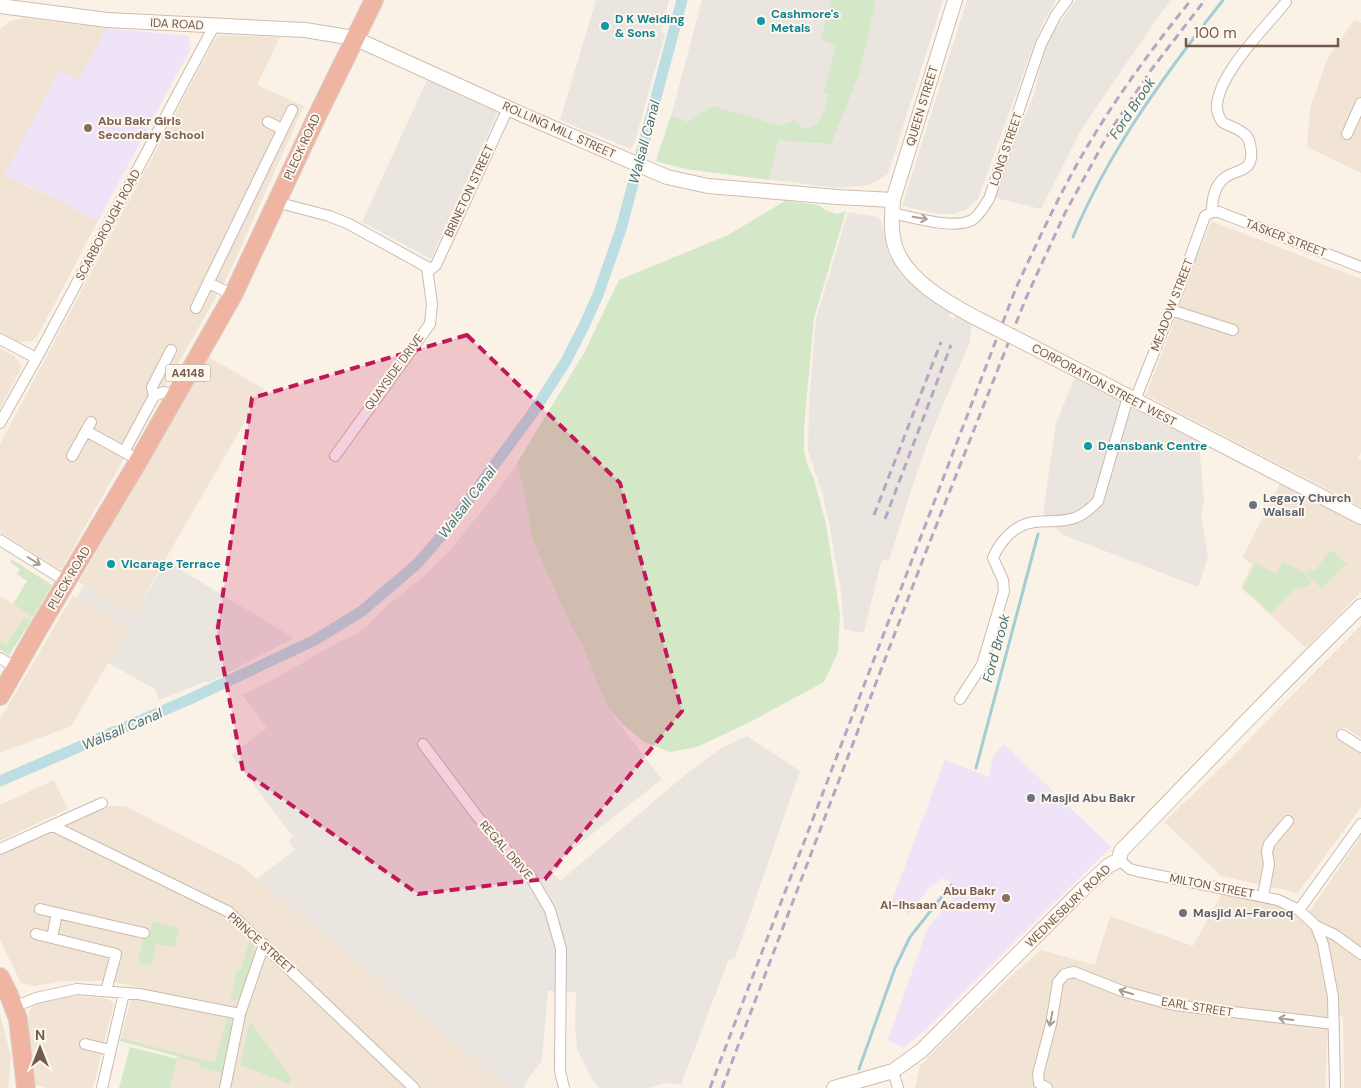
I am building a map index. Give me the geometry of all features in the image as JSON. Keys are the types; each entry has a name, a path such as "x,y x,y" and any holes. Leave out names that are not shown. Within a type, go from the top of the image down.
{"highway":[{"name":"PLECK ROAD","path":"0,696 67,582 131,456 174,396 233,295 354,38 374,0"},
{"path":"0,977 14,1007 19,1030 26,1088"}],"street":[{"name":"QUEEN STREET","path":"892,207 954,0"},
{"name":"LONG STREET","path":"892,207 948,223 962,224 973,220 980,213 989,199 1041,44 1056,15 1067,0"},
{"path":"1212,212 1214,193 1220,181 1226,176 1245,169 1251,154 1250,141 1243,133 1222,122 1217,110 1217,102 1230,70 1286,2"},
{"name":"IDA ROAD","path":"2,10 107,20 306,30 354,38"},
{"name":"SCARBOROUGH ROAD","path":"0,423 214,26"},
{"name":"ROLLING MILL STREET","path":"354,38 655,173 708,186 837,198 892,207"},
{"path":"1347,134 1357,125 1361,103"},
{"name":"BRINETON STREET","path":"427,267 431,269 436,265 508,108"},
{"name":"PLECK ROAD","path":"196,308 292,110"},
{"name":"PLECK ROAD","path":"268,122 282,129"},
{"path":"276,202 329,216 349,224 427,267"},
{"name":"CORPORATION STREET WEST","path":"892,207 894,244 906,267 923,284 953,306 1361,516"},
{"name":"TASKER STREET","path":"1212,212 1219,212 1361,267"},
{"name":"MEADOW STREET","path":"960,699 982,665 1004,591 1003,580 993,558 998,547 1011,531 1033,522 1059,522 1077,518 1098,501 1131,398 1171,310 1205,216 1212,212"},
{"name":"QUAYSIDE DRIVE","path":"334,456 430,324 432,305 427,267"},
{"path":"209,283 233,295"},
{"path":"1171,310 1233,330"},
{"path":"0,339 36,358"},
{"name":"PLECK ROAD","path":"131,456 154,396 152,387 171,350"},
{"path":"154,396 164,392 174,396"},
{"path":"72,456 89,427 131,456"},
{"path":"0,540 67,582"},
{"name":"WEDNESBURY ROAD","path":"834,1088 893,1071 921,1051 1081,891 1108,866 1119,860 1121,851 1215,756 1299,666 1361,606"},
{"path":"0,658 16,668"},
{"path":"1342,735 1361,747"},
{"name":"REGAL DRIVE","path":"423,744 478,816 532,879 550,910 561,949 560,1071 564,1088"},
{"path":"0,849 102,803"},
{"path":"1263,896 1269,864 1267,852 1269,844 1288,821"},
{"path":"1300,910 1361,824"},
{"name":"PRINCE STREET","path":"53,826 229,912 414,1088"},
{"name":"MILTON STREET","path":"1119,860 1137,871 1278,900 1300,910 1316,926 1328,964 1333,997 1335,1088"},
{"path":"40,909 144,933"},
{"path":"52,938 57,913"},
{"path":"1316,926 1335,934 1361,954"},
{"path":"36,934 116,954 106,991"},
{"path":"226,1088 240,1014 264,944"},
{"name":"EARL STREET","path":"1047,1088 1039,1083 1038,1074 1051,1024 1058,982 1065,974 1074,972 1122,991 1174,1005 1334,1024"},
{"path":"14,1007 36,998 77,989 147,996 240,1014"},
{"path":"102,1088 124,993"},
{"path":"85,1044 110,1050"},
{"path":"893,1071 898,1088"}],"highlighted area":[{"path":"467,335 620,483 682,711 545,879 418,894 243,771 217,634 252,398"}],"shaded area":[{"path":"596,0 669,0 661,31 665,34 635,141 631,149 560,120"},
{"path":"702,0 943,0 888,174 869,185 837,188 686,169 656,161 671,116"},
{"path":"967,0 1056,0 1034,44 978,199 967,209 954,214 938,214 902,206"},
{"path":"1076,0 1172,0 1160,14 1081,130 1041,209 995,198 1017,134 1033,97 1047,42"},
{"path":"24,18 107,28 79,81 59,71 22,184 51,196 98,221 38,335 32,341 19,342 0,332 0,29 10,21"},
{"path":"1354,20 1361,23 1361,173 1307,147 1310,108 1327,60"},
{"name":"Abu Bakr Girls Secondary School","path":"107,28 189,36 190,50 98,221 51,196 4,175 59,71 79,80"},
{"path":"219,35 280,37 257,85 304,106 229,274 61,569 57,568 0,532 0,444 213,43"},
{"path":"427,80 498,112 431,259 362,222"},
{"path":"848,212 878,217 881,221 888,253 901,275 921,292 952,310 949,316 954,319 957,313 972,322 970,341 916,475 889,561 882,559 864,632 844,629 841,592 829,523 822,492 808,451 809,403 816,319"},
{"path":"1211,221 1361,279 1361,453 1358,458 1361,460 1361,507 1146,395 1176,317 1197,252 1201,247"},
{"path":"0,348 15,356 21,366 0,408"},
{"path":"209,357 264,389 133,615 79,582"},
{"path":"1075,377 1199,442 1204,502 1201,516 1208,557 1198,587 1061,534 1043,513 1056,423"},
{"path":"517,463 525,495 532,539 570,624 583,646 598,685 617,721 662,779 558,861 561,866 553,873 560,881 691,770 723,747 747,736 800,771 735,958 728,961 681,1085 666,1083 648,1088 599,1088 590,1076 577,1049 575,1027 576,992 548,991 542,1061 528,1079 524,1088 509,1088 257,879 295,850 289,841 293,837 231,755 267,728 242,695 271,681 342,640 350,638 365,628 389,604 428,573 451,549 497,492"},
{"path":"1281,482 1361,522 1361,592 1306,648 1241,588 1252,564 1242,558"},
{"path":"166,561 292,637 292,639 208,683 206,681 159,700 155,689 108,663 129,628 77,597 84,585 133,615"},
{"path":"73,595 129,628 71,726 0,753 0,719"},
{"path":"0,596 33,617 9,655 0,649"},
{"path":"1361,625 1361,738 1344,727 1337,737 1361,752 1361,807 1298,893 1221,876 1164,822 1229,760"},
{"name":"Abu Bakr Al-Ihsaan Academy","path":"1004,744 1111,847 925,1030 905,1047 902,1047 888,1040 927,929 957,893 958,888 944,878 940,880 931,886 909,914 891,903 945,760 989,777 993,756"},
{"path":"54,780 68,809 0,841 0,805"},
{"path":"109,806 125,806 240,865 509,1088 170,1088 177,1056 120,1041 135,986 105,981 65,981 35,986 21,983 0,940 0,854"},
{"path":"1361,836 1361,1088 1344,1088 1343,1016 1327,1017 1325,1088 915,1088 920,1066 1010,977 1041,950 1095,965 1110,916 1193,946 1222,893 1271,903 1304,919"},
{"path":"70,995 104,998 114,1004 93,1088 47,1088 35,1085 29,1041 29,1010 35,1004"},
{"path":"0,1014 11,1057 8,1088 0,1088"}],"green space":[{"path":"831,0 876,0 859,74 831,144 778,140 769,180 686,169 656,161 671,116 688,122 713,106 781,126 794,120 804,129 816,125 822,116 829,94 824,93 835,50 835,45 821,40"},
{"path":"785,201 819,205 825,210 837,214 846,211 814,318 804,427 804,451 826,524 840,614 838,652 824,682 750,722 697,747 670,752 644,742 621,723 608,706 583,646 570,624 532,539 525,495 517,463 584,353 619,280 728,235"},
{"path":"1328,552 1336,553 1348,565 1344,565 1322,589 1305,572 1316,570"},
{"path":"11,559 52,585 33,617 13,604 27,581 17,574 20,569 11,563"},
{"path":"1283,561 1301,571 1312,581 1308,587 1299,587 1294,590 1271,613 1243,588 1256,563 1276,574"},
{"path":"24,617 31,621 9,655 0,649 0,641 6,645"},
{"path":"153,921 179,928 175,947 156,944 151,966 138,962 144,937 149,938"},
{"path":"250,939 254,945 254,952 241,995 230,1003 237,969 240,971"},
{"path":"228,1016 234,1026 225,1074 201,1068 198,1063 180,1057 120,1041 121,1038 211,1062 215,1061"},
{"path":"250,1021 291,1078 289,1084 240,1065"},
{"path":"130,1047 177,1059 170,1088 119,1088"}],"waterway":[{"name":"Walsall Canal","path":"0,781 190,699 315,640 362,611 418,563 448,528 532,414 566,361 584,326 598,295 621,229 682,0"},
{"name":"Ford Brook","path":"1073,237 1087,205 1121,143 1160,84 1223,0"},
{"name":"Ford Brook","path":"976,768 1038,534"},
{"name":"Ford Brook","path":"859,1069 895,968 910,937 951,885"}],"railway":[{"path":"710,1088 1016,288 1060,196 1102,122 1130,80 1191,0"},
{"path":"722,1088 925,554 1026,298 1065,213 1110,131 1151,70 1205,0"},
{"path":"874,515 941,342"},
{"path":"885,519 951,345"}],"place":[{"name":"Cashmore's Metals","path":"761,21"},
{"name":"D K Welding & Sons","path":"605,26"},
{"name":"Abu Bakr Girls Secondary School","path":"88,128"},
{"name":"Deansbank Centre","path":"1088,446"},
{"name":"Legacy Church Walsall","path":"1253,505"},
{"name":"Vicarage Terrace","path":"111,564"},
{"name":"Masjid Abu Bakr","path":"1031,798"},
{"name":"Abu Bakr Al-Ihsaan Academy","path":"1006,898"},
{"name":"Masjid Al-Farooq","path":"1183,913"}]}
